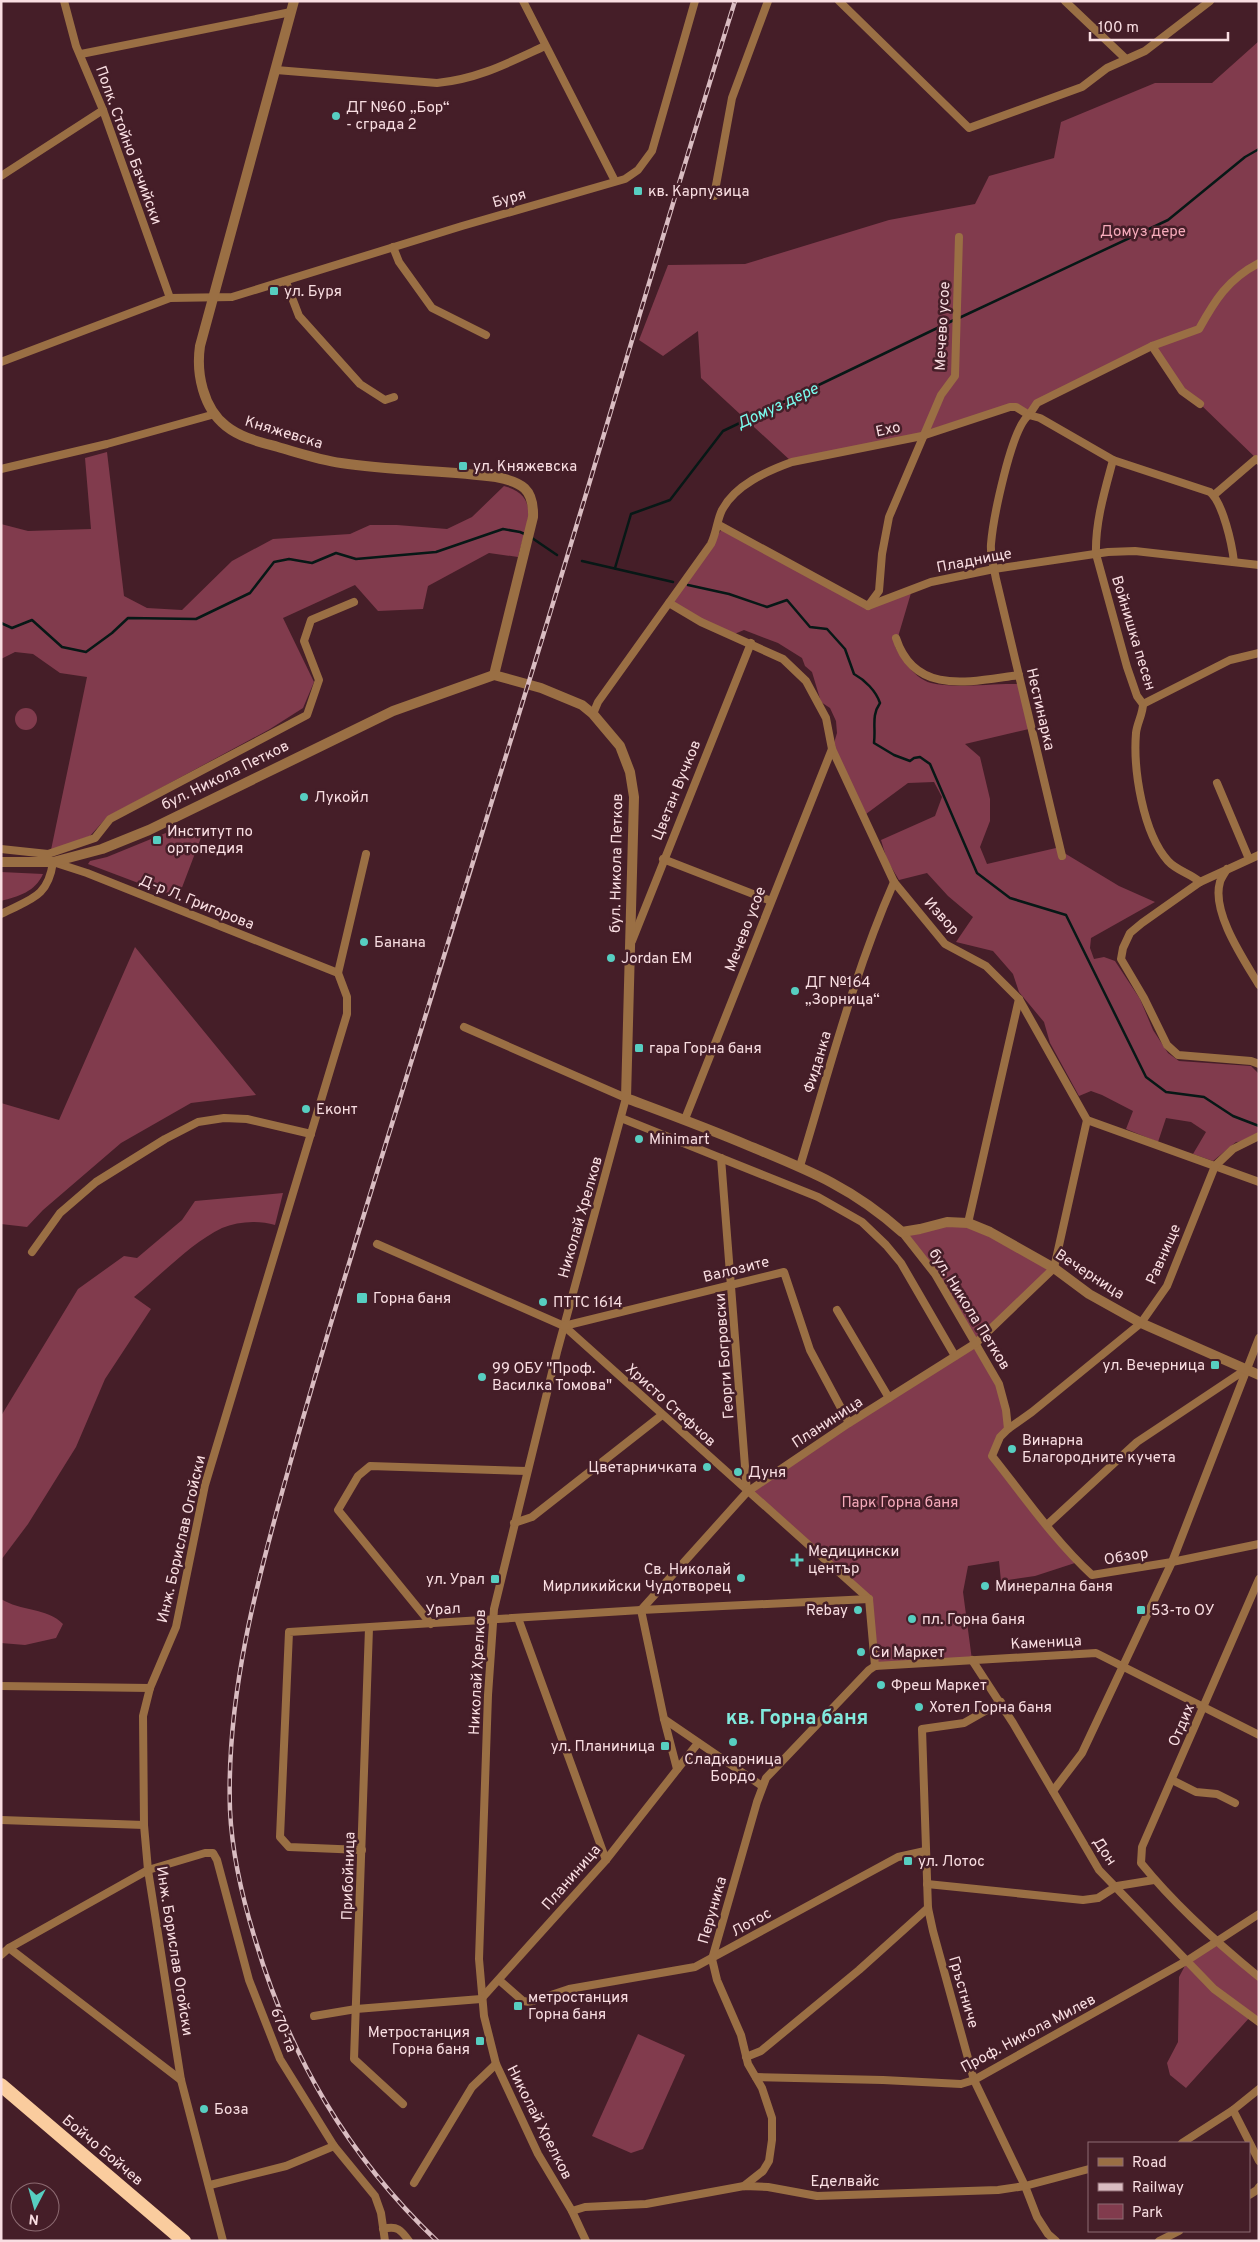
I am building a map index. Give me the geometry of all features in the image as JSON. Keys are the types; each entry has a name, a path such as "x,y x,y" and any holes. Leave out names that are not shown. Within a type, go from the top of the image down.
{"highway":[{"name":"Бойчо Бойчев","path":"1,2085 184,2241"}],"street":[{"name":"Полк. Стойно Бачийски","path":"64,1 68,22 103,110 170,298"},
{"name":"Княжевска","path":"294,1 215,297 200,346 198,364 201,384 215,414 230,429 252,440 339,463 489,476 517,482 530,496 533,505 533,517 494,675"},
{"path":"523,1 615,181"},
{"name":"Буря","path":"1,362 170,298 232,297 633,175 652,151 695,1"},
{"path":"714,196 732,98 768,1"},
{"path":"838,1 969,128 1082,87 1106,68 1146,51 1210,1"},
{"path":"1064,1 1126,59"},
{"path":"81,54 292,12"},
{"path":"276,70 386,79 453,81 490,72 545,46"},
{"path":"1,176 103,110"},
{"name":"Мечево усое","path":"868,606 880,591 882,554 889,517 940,395 955,376 959,237"},
{"path":"393,247 399,262 432,308 486,335"},
{"path":"1029,415 1037,403 1152,346 1199,329 1216,297 1245,270 1259,263"},
{"path":"286,282 299,316 360,384 384,400 394,397"},
{"path":"1152,346 1182,391 1200,404"},
{"name":"Ехо","path":"593,714 598,702 710,544 719,524 721,512 729,500 754,479 792,462 922,436 1010,407 1016,407 1029,415 1040,418 1113,460 1204,489 1214,496"},
{"path":"1,469 108,444 215,414"},
{"name":"Нестинарка","path":"1029,415 1024,418 1015,436 991,543 994,569 1062,856"},
{"path":"1234,562 1233,551 1214,496 1256,459 1259,461"},
{"name":"Войнишка песен","path":"1113,460 1101,507 1096,554 1137,696 1143,704 1136,733 1136,761 1139,788 1153,834 1167,860 1174,867 1200,882"},
{"path":"719,524 868,606"},
{"name":"Пладнище","path":"868,606 930,582 994,569 1096,554 1135,551 1259,565"},
{"path":"1,914 42,893 50,878 50,858 95,838 110,819 307,715 319,680 304,640 311,620 354,602"},
{"name":"Извор","path":"669,603 701,622 783,659 806,681 826,718 832,749 894,882 945,944 986,966 1019,1000 1087,1120"},
{"path":"896,638 901,654 914,669 930,678 953,682 1019,675"},
{"name":"Цветан Вучков","path":"629,949 663,859 751,643"},
{"path":"1143,704 1230,660 1259,653"},
{"name":"бул. Никола Петков","path":"1,862 50,858 102,848 150,830 394,711 494,675 541,688 582,705 593,714 620,746 630,772 634,797 626,1098 685,1119 800,1166 839,1185 876,1209 902,1232 935,1274 952,1306 976,1342 998,1384 1006,1410 1008,1429"},
{"name":"Мечево усое","path":"685,1119 832,749"},
{"path":"1217,782 1249,859"},
{"name":"бул. Никола Петков","path":"1,849 50,858"},
{"path":"338,973 366,854"},
{"path":"1259,855 1200,882 1136,927 1127,939 1122,956 1123,962 1144,998 1167,1045 1178,1055 1251,1061 1259,1064"},
{"name":"Д-р Л. Григорова","path":"50,858 338,973"},
{"path":"663,859 771,901"},
{"path":"1227,869 1220,882 1219,899 1223,920 1259,985"},
{"name":"Фиданка","path":"800,1166 856,984 882,909 894,882"},
{"name":"Инж. Борислав Огойски","path":"223,2241 210,2185 181,2080 148,1870 144,1825 143,1716 150,1688 176,1627 205,1486 347,1014 347,997 338,973"},
{"path":"968,1223 1019,1000"},
{"path":"464,1027 626,1098"},
{"name":"Николай Хрелков","path":"586,2241 572,2211 534,2145 496,2064 489,2044 481,1999 479,1949 492,1620 514,1523 564,1326 626,1098"},
{"path":"32,1252 60,1213 96,1182 165,1139 198,1122 224,1118 247,1119 311,1134"},
{"path":"621,1118 818,1197 862,1222 886,1245 901,1263 955,1356"},
{"path":"1054,1268 1087,1120 1259,1182"},
{"name":"Равнище","path":"992,1456 1000,1437 1008,1429 1032,1412 1141,1323 1167,1286 1215,1166 1233,1149 1259,1136"},
{"name":"Георги Богровски","path":"721,1158 747,1492"},
{"name":"Вечерница","path":"902,1232 947,1222 968,1223 990,1232 1054,1268 1089,1294 1141,1323 1259,1375"},
{"name":"Христо Стефчов","path":"377,1244 564,1326 747,1492 869,1599"},
{"name":"Планиница","path":"641,1610 747,1492 849,1423 976,1342 1054,1268"},
{"name":"Валозите","path":"564,1326 784,1272 810,1350 849,1423"},
{"path":"837,1310 889,1398"},
{"path":"1053,1791 1082,1753 1172,1562 1259,1338"},
{"path":"1047,1525 1137,1442 1246,1370"},
{"path":"514,1523 532,1517 662,1415"},
{"name":"Обзор","path":"992,1456 1078,1562 1092,1575 1172,1562 1259,1544"},
{"path":"431,1624 338,1510 358,1476 370,1466 527,1471"},
{"name":"Отдих","path":"1154,1880 1141,1863 1142,1847 1259,1580"},
{"path":"869,1599 875,1666"},
{"name":"Урал","path":"362,1850 289,1847 280,1838 289,1632 641,1610 869,1599"},
{"path":"641,1610 664,1720 677,1770"},
{"path":"518,1618 606,1860"},
{"name":"Прибойница","path":"369,1628 354,2059 403,2104"},
{"name":"Каменица","path":"875,1666 1096,1653 1259,1734"},
{"name":"Дон","path":"972,1660 1001,1702 1096,1866 1214,1989 1259,2022"},
{"name":"Перуника","path":"744,2186 763,2171 771,2156 771,2112 756,2077 750,2069 740,2034 717,1980 712,1960 762,1786 766,1778 868,1670 875,1666"},
{"path":"1,1686 150,1688"},
{"name":"Гръстниче","path":"1001,1702 964,1723 922,1729 928,1908 974,2080 1025,2186 1037,2217 1048,2234 1056,2241"},
{"path":"664,1720 762,1786"},
{"name":"Планиница","path":"481,1999 606,1860 698,1742"},
{"path":"1172,1780 1196,1792 1217,1794 1235,1803"},
{"path":"1,1820 144,1825"},
{"name":"Лотос","path":"499,1980 524,2001 530,2002 569,1989 686,1970 712,1960 898,1857 925,1851"},
{"name":"670-та","path":"148,1870 205,1853 213,1853 217,1860 248,1980 280,2059 334,2146 375,2196 384,2229"},
{"path":"1,1955 9,1948 148,1870"},
{"path":"927,1884 1083,1900 1098,1898 1117,1886 1154,1880 1216,1942 1259,1976"},
{"path":"746,2058 761,2051 859,1970 928,1908"},
{"name":"Проф. Никола Милев","path":"756,2077 961,2084 974,2080 1188,1960 1259,1914"},
{"path":"9,1948 181,2080"},
{"path":"314,2016 356,2010 481,1999"},
{"path":"414,2183 472,2087 496,2064"},
{"path":"1184,2142 1232,2110 1259,2089"},
{"path":"1232,2110 1249,2142"},
{"path":"1250,2144 1259,2161"},
{"path":"210,2185 286,2166 334,2146"},
{"name":"Еделвайс","path":"572,2211 585,2207 646,2204 744,2186 768,2187 817,2196 956,2192 1025,2186 1088,2169"},
{"path":"385,2241 384,2229 394,2226 399,2228 409,2241"},
{"path":"1159,2241 1177,2232"}],"green space":[{"name":"Домуз дере","path":"1259,41 1259,461 1200,404 1182,391 1152,346 1037,403 1029,415 1016,407 922,436 792,462 701,378 698,331 663,356 639,340 668,265 745,264 889,220 975,204 989,176 1054,158 1061,122 1155,83 1212,83"},
{"path":"107,452 124,596 147,608 182,610 232,561 273,539 350,534 370,525 447,529 472,517 504,486 524,497 528,514 527,524 518,557 489,553 428,586 423,609 378,611 355,585 283,618 314,682 303,708 270,729 107,817 90,836 51,850 87,677 60,673 33,654 15,652 1,659 1,524 28,531 91,529 85,458"},
{"path":"722,529 868,608 911,593 895,647 910,668 925,681 951,686 1018,684 1029,729 965,744 980,757 990,799 990,821 980,847 987,864 1056,848 1119,886 1155,902 1091,938 1090,948 1094,959 1104,957 1115,961 1140,999 1153,1030 1168,1053 1179,1061 1251,1066 1259,1074 1259,1140 1236,1142 1213,1161 1193,1154 1206,1132 1191,1122 1166,1118 1158,1142 1126,1129 1133,1111 1091,1091 1079,1096 1050,1043 1044,1022 1019,992 1013,974 993,951 956,942 973,917 948,896 927,873 899,880 887,860 881,840 935,816 942,797 934,782 908,783 866,814 837,754 834,743 837,733 836,721 830,708 821,702 812,672 805,666 802,658 778,643 744,630 732,635 670,603"},
{"path":"26,708 34,711 37,719 34,727 26,730 18,727 15,719 18,711"},
{"path":"178,828 202,835 178,898 88,864 90,861 107,857"},
{"path":"1,872 43,874 31,889 1,901"},
{"path":"135,947 256,1095 191,1103 121,1143 43,1210 27,1227 1,1224 1,1103 59,1120"},
{"path":"283,1193 275,1225 262,1222 248,1222 222,1228 210,1234 134,1297 151,1309 105,1379 76,1447 28,1524 1,1560 1,1416 78,1289 124,1256 137,1258 182,1220 195,1201"},
{"name":"Парк Горна баня","path":"968,1223 1054,1268 976,1343 999,1384 1008,1429 992,1456 1078,1562 1035,1576 1001,1581 999,1561 968,1566 963,1592 972,1660 875,1666 869,1599 747,1492 975,1343 935,1274 902,1232"},
{"path":"1,1599 17,1606 42,1612 57,1619 63,1624 56,1638 25,1645 1,1643"},
{"path":"1217,1942 1259,1977 1259,2022 1250,2017 1186,2088 1170,2075 1167,2063 1178,2042 1179,1977 1188,1960"},
{"path":"638,2034 685,2055 643,2149 631,2153 592,2136"}],"waterway":[{"name":"Домуз дере","path":"959,318 1168,220 1245,157 1259,149"},
{"name":"Домуз дере","path":"615,568 631,514 670,500 723,431 954,320"},
{"name":"Домуз дере","path":"1,623 12,628 32,620 62,647 86,652 112,633 128,618 196,619 250,593 274,562 289,559 312,563 336,553 356,559 436,552 503,529 527,535"},
{"name":"Домуз дере","path":"532,538 557,555"},
{"path":"582,561 673,582"},
{"path":"688,585 729,594 767,607 787,600 810,627 827,629 845,649 854,674 870,686 880,703 875,717 874,743 894,755 910,761 920,757 930,764 977,873 1010,898 1066,915 1146,1077 1166,1092 1204,1097 1233,1116 1259,1126"}],"railway":[{"path":"437,2241 405,2208 349,2139 325,2102 304,2064 269,1982 242,1891 235,1859 231,1826 230,1767 238,1681 265,1554 315,1377 735,1"}],"place":[{"name":"ДГ №60 „Бор“ - сграда 2","path":"336,116"},
{"name":"кв. Карпузица","path":"638,191"},
{"name":"ул. Буря","path":"274,291"},
{"name":"ул. Княжевска","path":"463,466"},
{"name":"Лукойл","path":"304,797"},
{"name":"Институт по ортопедия","path":"157,840"},
{"name":"Банана","path":"364,942"},
{"name":"Jordan EM","path":"611,958"},
{"name":"ДГ №164 „Зорница“","path":"795,991"},
{"name":"гара Горна баня","path":"639,1048"},
{"name":"Еконт","path":"306,1109"},
{"name":"Minimart","path":"639,1139"},
{"name":"Горна баня","path":"362,1298"},
{"name":"ПТТС 1614","path":"543,1302"},
{"name":"ул. Вечерница","path":"1215,1365"},
{"name":"99 ОБУ \"Проф. Василка Томова\"","path":"482,1377"},
{"name":"Винарна Благородните кучета","path":"1012,1449"},
{"name":"Цветарничката","path":"707,1467"},
{"name":"Дуня","path":"738,1472"},
{"name":"Медицински център","path":"797,1560"},
{"name":"Св. Николай Мирликийски Чудотворец","path":"741,1578"},
{"name":"ул. Урал","path":"495,1579"},
{"name":"Минерална баня","path":"985,1586"},
{"name":"Rebay","path":"858,1610"},
{"name":"53-то ОУ","path":"1141,1610"},
{"name":"пл. Горна баня","path":"912,1619"},
{"name":"Си Маркет","path":"861,1652"},
{"name":"Фреш Маркет","path":"881,1685"},
{"name":"Хотел Горна баня","path":"919,1707"},
{"name":"Сладкарница Бордо","path":"733,1742"},
{"name":"ул. Планиница","path":"665,1746"},
{"name":"ул. Лотос","path":"908,1861"},
{"name":"метростанция Горна баня","path":"518,2006"},
{"name":"Метростанция Горна баня","path":"480,2041"},
{"name":"Боза","path":"204,2109"}],"district":[{"name":"кв. Горна баня","path":"797,1717"}]}
